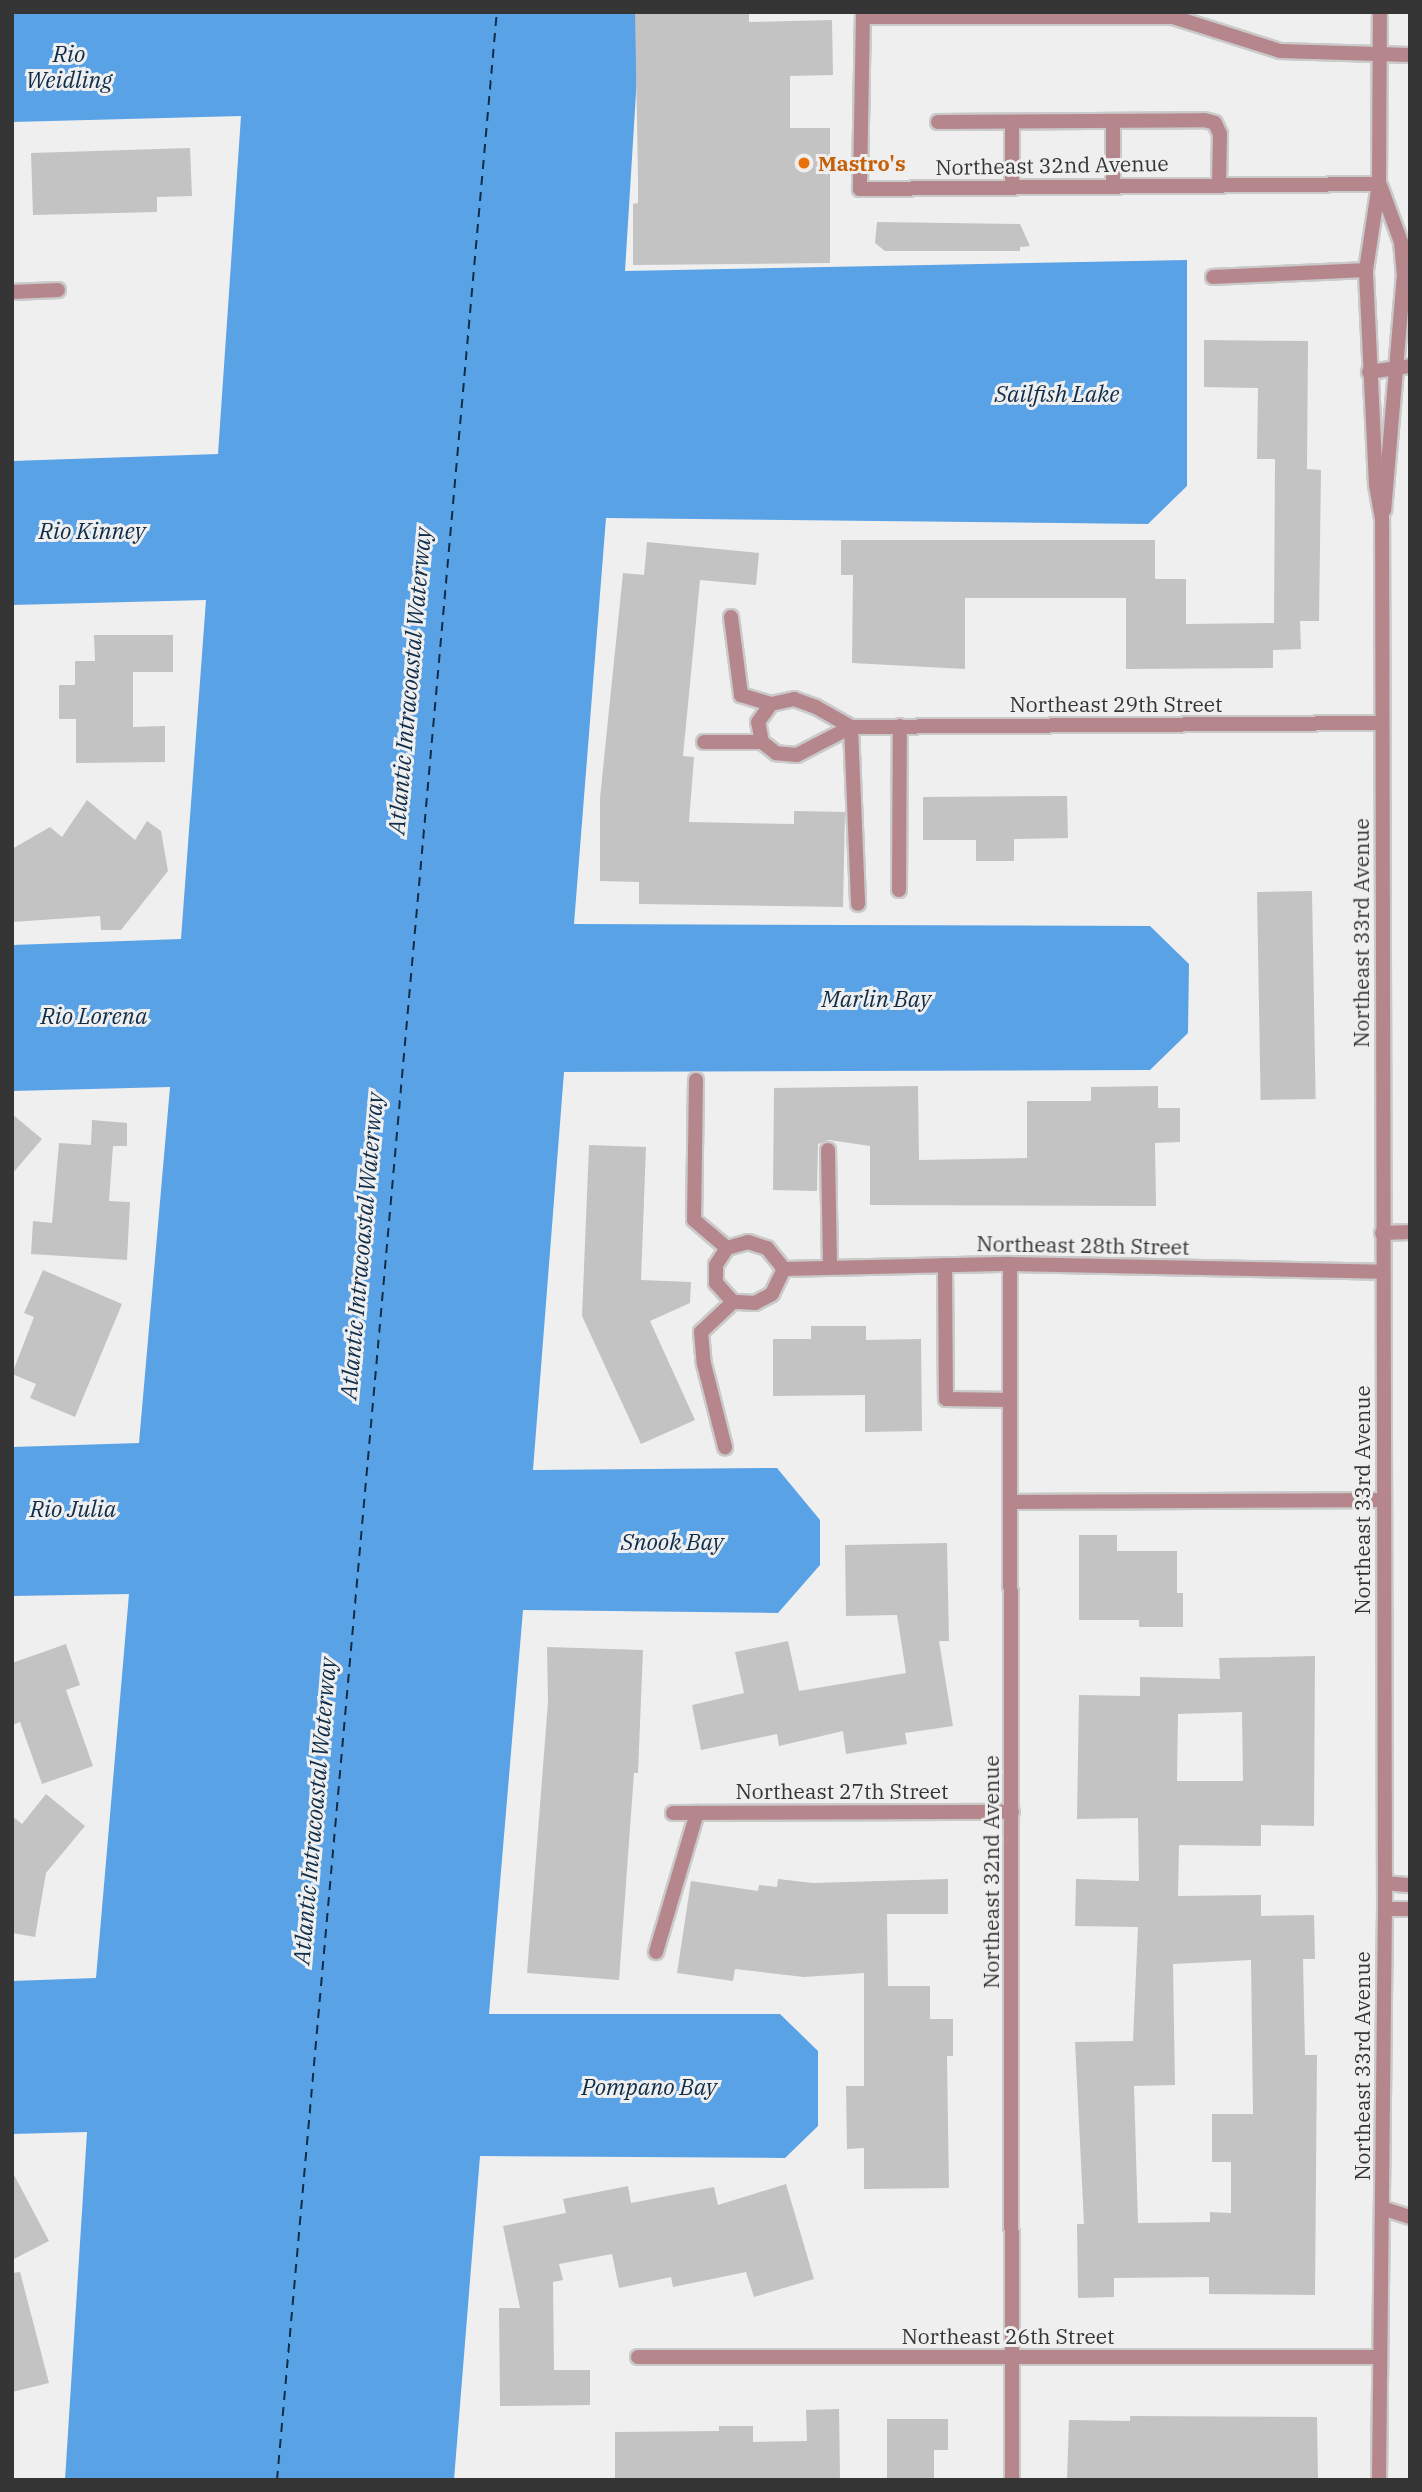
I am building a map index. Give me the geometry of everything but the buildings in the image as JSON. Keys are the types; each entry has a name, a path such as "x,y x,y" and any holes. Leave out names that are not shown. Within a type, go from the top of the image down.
{"street":[{"name":"Northeast 33rd Avenue","path":"1380,12 1379,184 1366,270 1369,372 1382,519 1385,1909 1380,2480"},
{"path":"863,15 1173,17 1280,51 1410,55"},
{"name":"Northeast 32nd Avenue","path":"863,15 860,189 1012,185 1379,184"},
{"path":"1113,121 1113,185"},
{"path":"938,122 1215,123 1220,134 1219,184"},
{"path":"1012,122 1012,185"},
{"name":"Northeast 33rd Avenue","path":"1379,184 1402,242 1407,263 1403,367 1382,519"},
{"path":"1213,277 1366,270"},
{"path":"12,292 58,290"},
{"path":"1369,372 1403,367"},
{"path":"731,617 740,695 771,704 794,699 851,727"},
{"path":"762,742 758,722 771,704"},
{"name":"Northeast 29th Street","path":"851,727 1382,723"},
{"path":"899,890 900,726"},
{"path":"704,742 762,742 776,753 797,755 851,727"},
{"path":"851,727 858,904"},
{"path":"696,1080 694,1220 727,1248"},
{"path":"828,1150 830,1268"},
{"path":"1382,1233 1410,1232"},
{"path":"748,1242 768,1248 785,1269 772,1294 755,1303 733,1302 716,1283 716,1265 727,1248 748,1242"},
{"name":"Northeast 32nd Avenue","path":"1010,1264 1012,2480"},
{"name":"Northeast 28th Street","path":"785,1269 1010,1264 1382,1272"},
{"path":"946,1265 946,1399 1010,1400"},
{"path":"725,1447 704,1364 701,1332 733,1302"},
{"path":"1011,1503 1383,1500"},
{"name":"Northeast 27th Street","path":"673,1812 1012,1812"},
{"path":"656,1952 696,1812"},
{"path":"1385,1883 1410,1885"},
{"path":"1385,1909 1410,1909"},
{"path":"1382,2208 1410,2217"},
{"name":"Northeast 26th Street","path":"638,2357 1379,2357"}],"water":[{"path":"12,12 641,12 625,271 1187,260 1187,486 1148,524 606,518 574,924 1150,926 1189,964 1188,1033 1150,1070 564,1072 533,1470 777,1468 820,1520 820,1565 778,1613 523,1610 489,2014 780,2014 818,2051 818,2126 785,2158 480,2156 454,2480 65,2480 87,2132 12,2134 12,1981 96,1978 129,1594 12,1596 12,1447 139,1443 170,1087 12,1091 12,945 181,939 206,600 12,605 12,461 218,454 241,116 12,122"}],"ferry route":[{"path":"277,2480 497,12"}],"place":[{"name":"Mastro's","path":"804,163"}],"water label":[{"name":"Rio Weidling","path":"69,66"},
{"name":"Sailfish Lake","path":"1057,393"},
{"name":"Rio Kinney","path":"92,530"},
{"name":"Atlantic Intracoastal Waterway","path":"409,681"},
{"name":"Marlin Bay","path":"876,998"},
{"name":"Rio Lorena","path":"94,1015"},
{"name":"Atlantic Intracoastal Waterway","path":"361,1246"},
{"name":"Rio Julia","path":"73,1508"},
{"name":"Snook Bay","path":"672,1541"},
{"name":"Atlantic Intracoastal Waterway","path":"314,1811"},
{"name":"Pompano Bay","path":"649,2086"}]}
